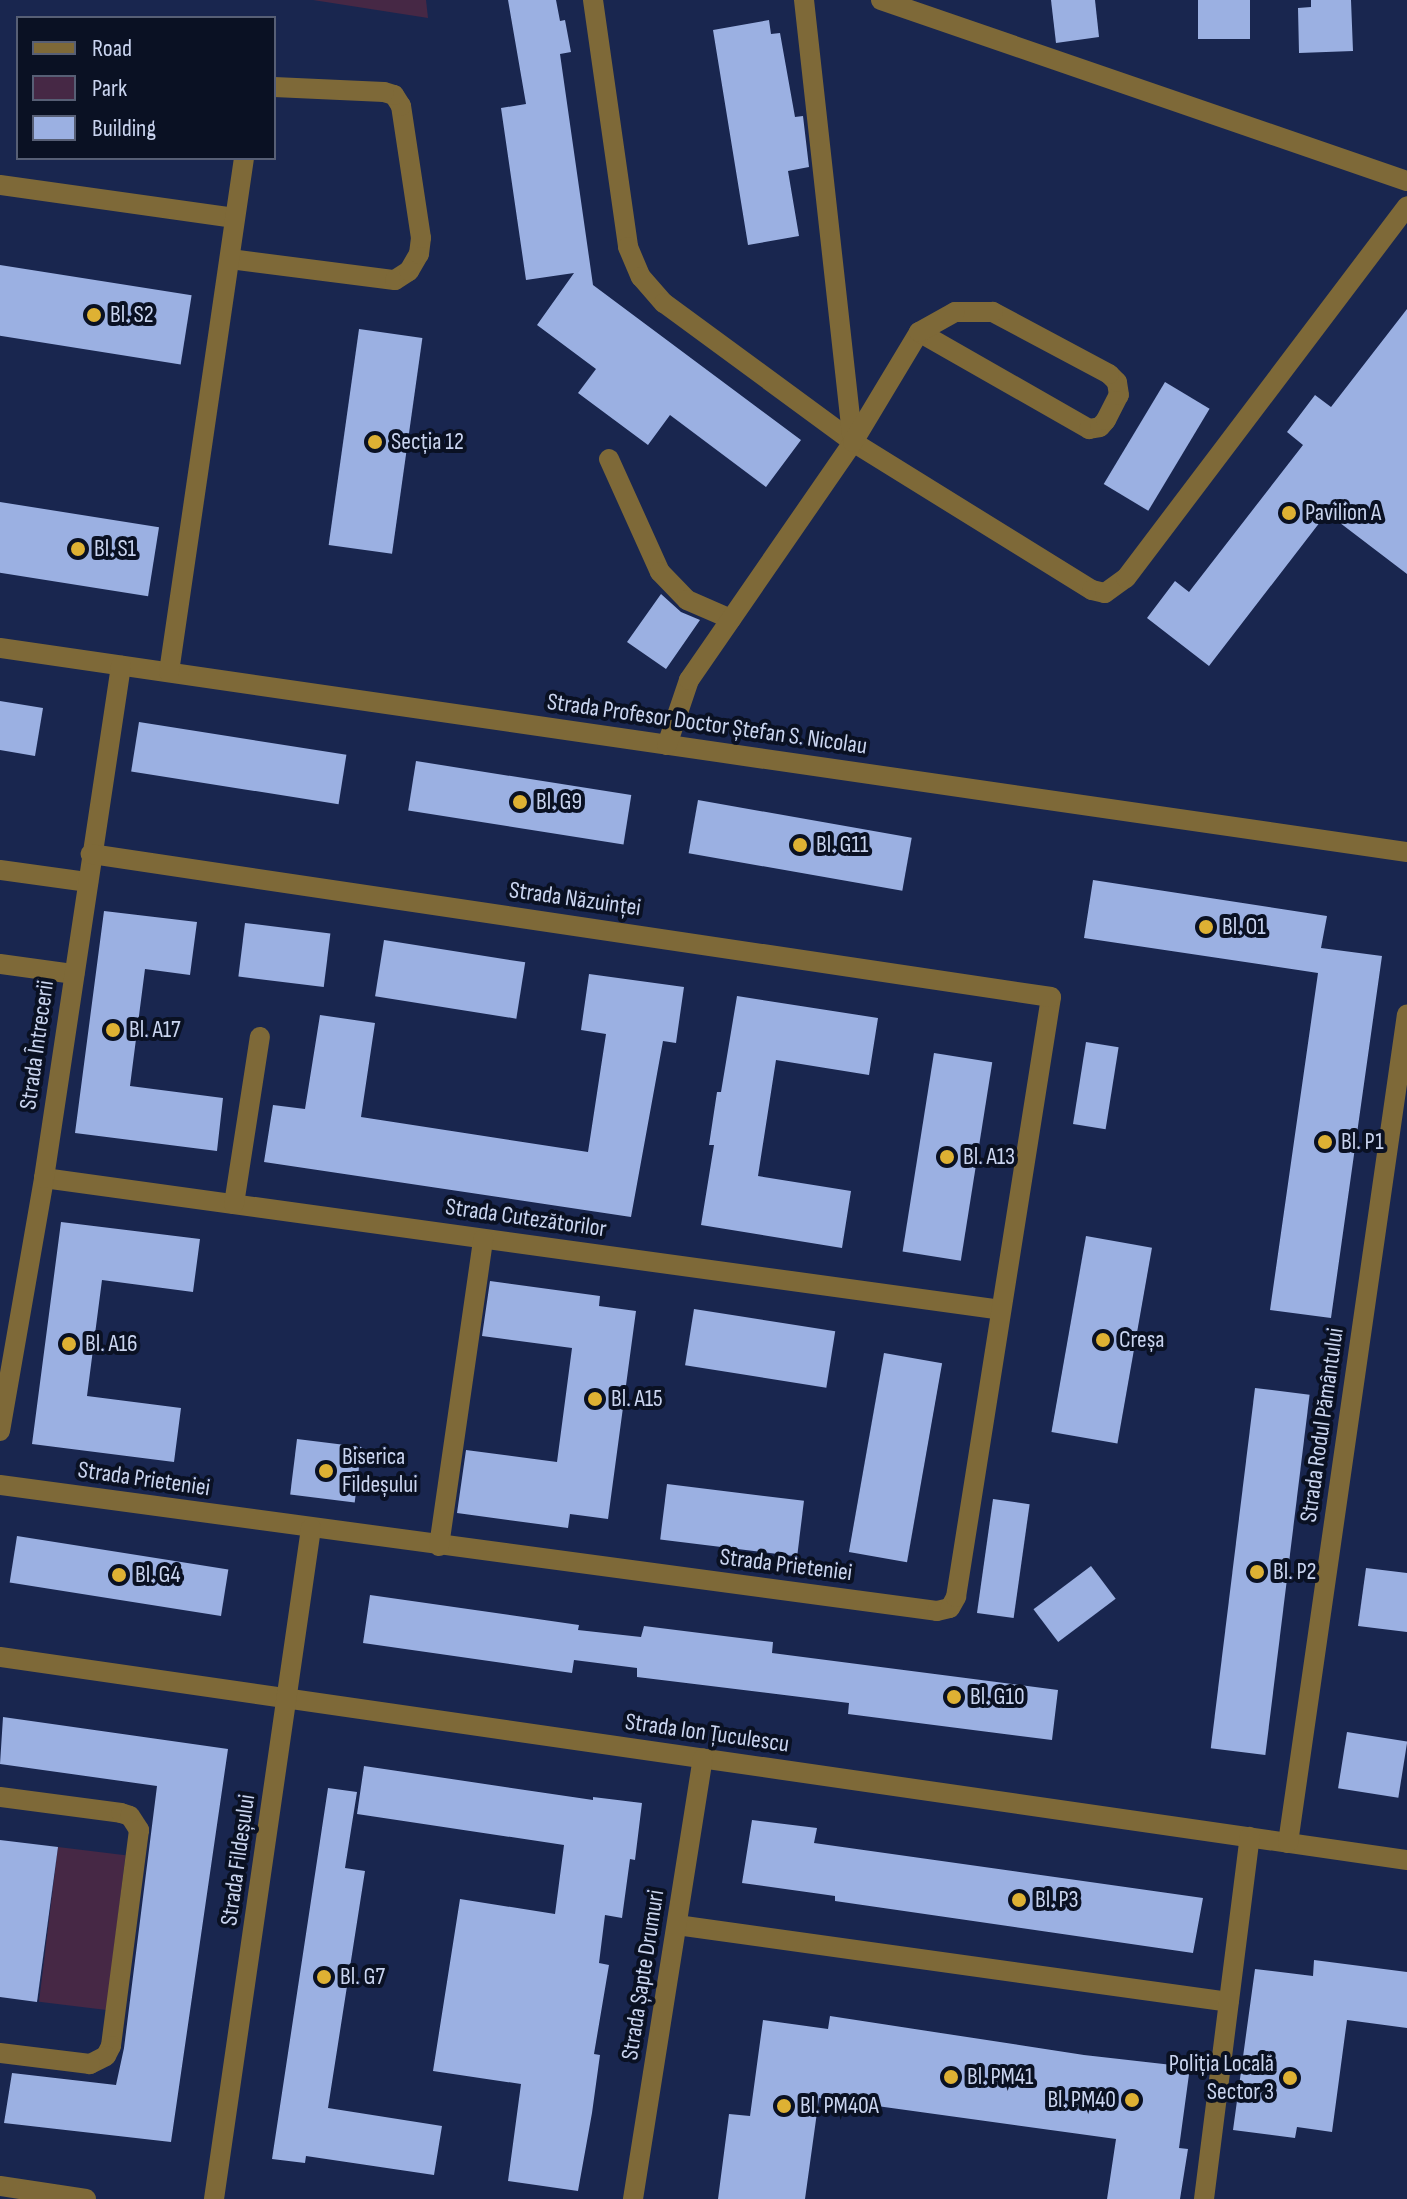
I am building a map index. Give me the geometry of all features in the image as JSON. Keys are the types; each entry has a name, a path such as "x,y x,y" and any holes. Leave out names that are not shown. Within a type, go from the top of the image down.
{"street":[{"path":"593,0 628,247 641,277 664,303 853,442 1092,590 1105,593 1126,578 1407,206"},
{"path":"804,0 853,442"},
{"path":"881,0 1407,181"},
{"path":"230,259 395,280 409,271 419,254 421,238 401,106 394,95 276,87"},
{"path":"169,672 244,160"},
{"path":"0,185 235,218"},
{"path":"667,745 689,680 853,442 919,332 955,312 993,312 1109,374 1117,382 1119,395 1100,427 1089,429 919,332"},
{"path":"609,459 660,572 687,600 731,619"},
{"name":"Strada Profesor Doctor Ștefan S. Nicolau","path":"0,648 1407,852"},
{"name":"Strada Întrecerii","path":"0,1431 44,1178 121,666"},
{"name":"Strada Năzuinței","path":"91,854 1051,997"},
{"path":"0,870 88,882"},
{"path":"0,964 74,974"},
{"name":"Strada Prieteniei","path":"0,1485 937,1611 950,1608 956,1597 1051,997"},
{"name":"Strada Rodul Pământului","path":"1288,1843 1407,1014"},
{"path":"234,1204 260,1037"},
{"name":"Strada Cutezătorilor","path":"44,1178 1001,1310"},
{"path":"439,1546 483,1239"},
{"name":"Strada Fildeșului","path":"214,2199 311,1528"},
{"name":"Strada Ion Țuculescu","path":"0,1657 1407,1860"},
{"name":"Strada Șapte Drumuri","path":"633,2199 703,1759"},
{"path":"0,1797 121,1813 130,1816 139,1830 111,2046 106,2056 90,2064 0,2053"},
{"path":"1204,2199 1250,1837"},
{"path":"677,1925 1229,2002"},
{"path":"0,2186 76,2198"}],"green space":[{"path":"313,0 426,0 428,18"},
{"path":"58,1847 125,1855 106,2010 39,2002"}],"building":[{"path":"508,0 556,0 560,21 565,20 571,52 560,54 593,285 801,440 766,487 670,415 648,445 578,393 596,369 537,325 574,273 526,280 501,108 526,104"},
{"path":"1051,0 1095,0 1099,37 1056,43"},
{"path":"1198,0 1250,0 1250,39 1198,39"},
{"path":"1311,0 1351,0 1353,51 1299,53 1298,8 1311,7"},
{"path":"769,20 771,34 780,33 795,117 803,116 809,167 788,171 799,236 748,245 713,30"},
{"name":"Bl. S2","path":"0,265 192,295 181,364 0,336"},
{"name":"Pavilion A","path":"1407,309 1407,574 1327,513 1209,666 1147,618 1175,581 1189,592 1303,445 1287,432 1315,395 1331,407"},
{"name":"Secția 12","path":"359,329 422,338 392,554 329,545"},
{"path":"1165,382 1210,409 1148,511 1104,484"},
{"name":"Bl. S1","path":"0,502 159,527 148,596 0,573"},
{"path":"661,594 681,612 700,620 666,669 627,642"},
{"path":"0,701 43,708 35,756 0,750"},
{"path":"139,722 346,755 339,804 131,771"},
{"name":"Bl. G9","path":"416,761 631,795 623,844 408,810"},
{"name":"Bl. G11","path":"698,800 912,838 902,891 689,853"},
{"name":"Bl. P1","path":"1093,880 1327,916 1321,948 1382,956 1331,1318 1270,1310 1318,973 1084,938"},
{"name":"Bl. A17","path":"104,911 197,922 190,975 145,969 130,1086 223,1098 217,1151 75,1133"},
{"path":"245,923 330,933 324,987 238,977"},
{"path":"384,940 525,962 516,1019 375,996"},
{"path":"589,974 684,987 676,1043 663,1041 631,1217 264,1162 273,1105 305,1109 320,1015 375,1023 361,1117 588,1152 606,1034 581,1030"},
{"path":"737,996 878,1018 869,1075 776,1060 758,1176 851,1191 842,1248 701,1225 714,1145 709,1145 717,1092 721,1092"},
{"path":"1086,1042 1119,1047 1106,1129 1073,1124"},
{"name":"Bl. A13","path":"934,1053 992,1062 961,1261 903,1252"},
{"name":"Bl. A16","path":"61,1222 200,1239 193,1292 102,1280 87,1396 181,1408 174,1462 32,1444"},
{"name":"Creșa","path":"1086,1236 1152,1248 1117,1444 1051,1432"},
{"name":"Bl. A15","path":"490,1281 600,1296 599,1306 636,1311 608,1519 570,1514 568,1528 457,1513 466,1450 557,1462 572,1348 482,1336"},
{"path":"694,1309 835,1331 826,1388 685,1365"},
{"path":"884,1353 942,1363 907,1562 849,1552"},
{"name":"Bl. P2","path":"1255,1388 1310,1395 1265,1755 1211,1748"},
{"name":"Biserica Fildeșului","path":"297,1439 362,1447 355,1503 290,1495"},
{"path":"667,1484 804,1501 797,1556 660,1540"},
{"path":"993,1499 1030,1504 1014,1618 977,1613"},
{"name":"Bl. G4","path":"17,1536 228,1569 221,1616 10,1582"},
{"path":"1091,1566 1116,1599 1058,1642 1033,1609"},
{"path":"1366,1568 1407,1573 1407,1632 1358,1626"},
{"path":"370,1595 579,1625 578,1630 641,1637 644,1626 773,1642 772,1653 1058,1690 1052,1740 848,1714 849,1703 637,1677 637,1668 574,1660 572,1673 363,1643"},
{"path":"3,1717 228,1749 171,2142 4,2123 12,2073 116,2085 124,2048 157,1786 0,1764"},
{"path":"1347,1732 1407,1742 1398,1798 1338,1788"},
{"path":"364,1766 593,1800 593,1797 642,1803 635,1860 630,1859 622,1918 605,1915 599,1963 609,1965 594,2054 600,2055 578,2191 508,2181 521,2084 433,2071 460,1899 555,1914 564,1845 357,1814"},
{"name":"Bl. G7","path":"328,1788 357,1792 345,1868 365,1871 328,2108 442,2126 434,2175 306,2156 305,2163 272,2159"},
{"name":"Bl. P3","path":"752,1820 817,1828 814,1843 1203,1898 1193,1953 835,1901 835,1896 742,1883"},
{"path":"0,1840 58,1847 37,2002 0,1997"},
{"name":"Poliția Locală Sector 3","path":"1314,1960 1407,1972 1407,2028 1347,2020 1332,2132 1297,2127 1295,2138 1233,2130 1255,1969 1313,1976"},
{"path":"830,2016 1084,2055 1190,2067 1179,2148 1188,2149 1180,2199 1107,2199 1116,2139 819,2098 805,2199 718,2199 729,2114 750,2116 763,2020 828,2029"}],"place":[{"name":"Bl. S2","path":"94,315"},
{"name":"Secția 12","path":"375,442"},
{"name":"Pavilion A","path":"1289,513"},
{"name":"Bl. S1","path":"78,549"},
{"name":"Bl. G9","path":"520,802"},
{"name":"Bl. G11","path":"800,845"},
{"name":"Bl. O1","path":"1206,927"},
{"name":"Bl. A17","path":"113,1030"},
{"name":"Bl. P1","path":"1325,1142"},
{"name":"Bl. A13","path":"947,1157"},
{"name":"Creșa","path":"1103,1340"},
{"name":"Bl. A16","path":"69,1344"},
{"name":"Bl. A15","path":"595,1399"},
{"name":"Biserica Fildeșului","path":"326,1471"},
{"name":"Bl. P2","path":"1257,1572"},
{"name":"Bl. G4","path":"119,1575"},
{"name":"Bl. G10","path":"954,1697"},
{"name":"Bl. P3","path":"1019,1900"},
{"name":"Bl. G7","path":"324,1977"},
{"name":"Bl. PM41","path":"951,2077"},
{"name":"Poliția Locală Sector 3","path":"1290,2078"},
{"name":"Bl. PM40","path":"1132,2100"},
{"name":"Bl. PM40A","path":"784,2106"}]}
